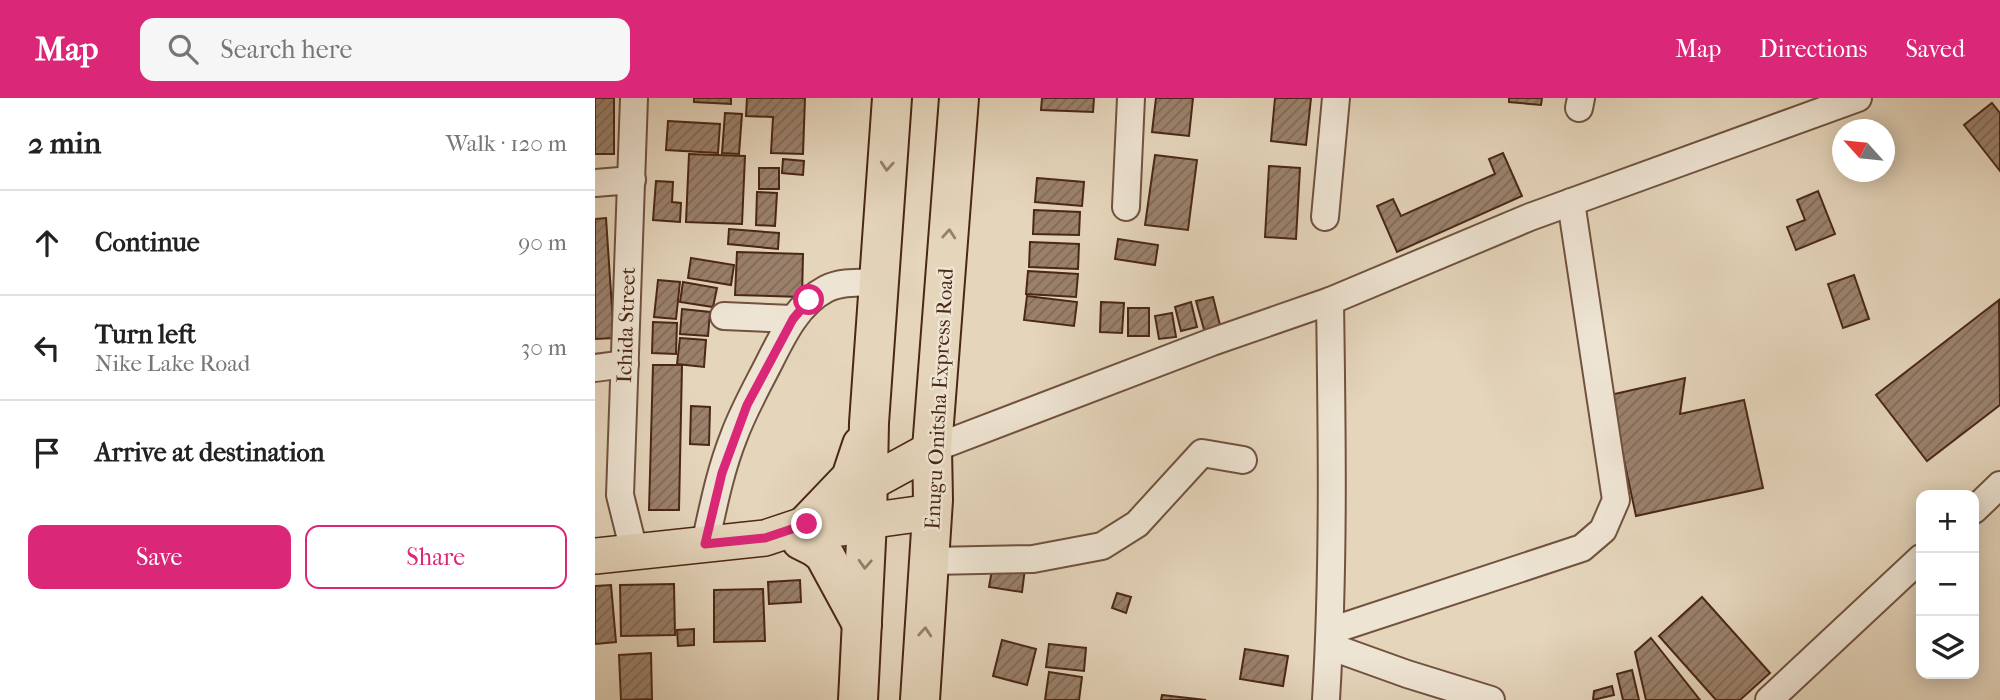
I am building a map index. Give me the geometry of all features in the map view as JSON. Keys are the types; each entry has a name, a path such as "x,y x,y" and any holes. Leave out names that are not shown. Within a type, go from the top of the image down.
{"highway":[{"path":"858,700 869,423 892,98"},
{"name":"Enugu Onitsha Express Road","path":"920,700 930,561 932,449 959,98"},
{"path":"862,624 824,554 791,534 851,478 869,423"}],"main road":[{"path":"867,503 932,449"},
{"path":"595,556 791,534 841,506 867,503 932,512"}],"street":[{"name":"Ichida Street","path":"634,98 619,495 634,551"},
{"path":"1126,207 1131,98"},
{"path":"1325,217 1336,98"},
{"path":"932,449 1212,342 1331,301 1427,258 1571,202 1858,98"},
{"path":"595,183 632,180"},
{"path":"1329,639 1582,548 1603,530 1616,500 1571,202"},
{"path":"705,544 733,438 747,405 793,319 809,300 827,288 879,282"},
{"path":"1326,700 1332,473 1331,301"},
{"path":"724,316 793,319"},
{"path":"595,368 625,365"},
{"path":"930,561 1033,559 1102,547 1137,524 1202,453 1244,460"},
{"path":"1979,505 2000,485"},
{"path":"1769,700 1916,563"},
{"path":"1329,639 1407,674 1491,700"}],"building":[{"path":"595,98 614,98 614,154 595,154"},
{"path":"694,98 731,98 731,104 694,102"},
{"path":"747,98 805,98 803,154 771,153 773,117 746,116"},
{"path":"1042,98 1094,98 1093,112 1041,110"},
{"path":"1156,98 1193,98 1189,136 1152,132"},
{"path":"1275,98 1311,98 1306,145 1271,141"},
{"path":"1509,98 1542,98 1541,105 1509,102"},
{"path":"1992,103 2000,113 2000,171 1964,125"},
{"path":"725,113 742,114 739,154 722,153"},
{"path":"668,121 720,124 718,153 666,150"},
{"path":"1503,153 1522,196 1397,252 1377,206 1393,199 1401,216 1495,174 1489,159"},
{"path":"689,154 745,156 742,224 686,222"},
{"path":"1155,155 1197,160 1188,230 1145,225"},
{"path":"783,159 804,161 803,175 782,173"},
{"path":"1269,166 1300,168 1296,239 1265,237"},
{"path":"759,168 779,168 779,189 759,189"},
{"path":"1037,178 1084,182 1082,206 1035,202"},
{"path":"656,181 673,182 672,202 681,203 680,222 653,220"},
{"path":"1818,191 1835,234 1796,250 1787,227 1805,220 1797,200"},
{"path":"757,192 777,193 775,226 756,225"},
{"path":"1034,210 1080,212 1079,235 1033,234"},
{"path":"606,218 614,338 595,339 595,219"},
{"path":"729,229 779,233 778,249 728,244"},
{"path":"1118,239 1158,245 1155,265 1115,259"},
{"path":"1030,242 1079,244 1078,269 1029,267"},
{"path":"737,252 803,254 802,297 735,295"},
{"path":"691,258 734,265 731,285 688,278"},
{"path":"1028,271 1078,274 1076,297 1026,294"},
{"path":"1854,275 1869,319 1843,328 1828,284"},
{"path":"658,280 680,282 676,319 654,317"},
{"path":"683,282 717,288 713,307 680,302"},
{"path":"1027,296 1077,302 1074,326 1024,320"},
{"path":"1213,297 1221,329 1205,333 1196,301"},
{"path":"1999,300 2000,405 1927,461 1876,395"},
{"path":"1101,302 1124,303 1122,333 1100,332"},
{"path":"1191,302 1197,327 1181,331 1175,307"},
{"path":"1128,308 1149,308 1149,336 1128,336"},
{"path":"682,309 710,312 708,336 680,334"},
{"path":"1172,313 1176,337 1159,339 1155,316"},
{"path":"653,322 677,323 676,354 652,353"},
{"path":"680,338 706,340 704,367 677,364"},
{"path":"653,365 682,365 679,510 649,510"},
{"path":"1685,378 1680,414 1744,400 1763,488 1636,516 1610,395"},
{"path":"691,406 710,407 709,445 690,444"},
{"path":"993,564 1025,568 1022,592 989,587"},
{"path":"800,580 801,602 769,604 768,582"},
{"path":"674,584 675,635 621,636 620,585"},
{"path":"611,585 616,642 595,644 595,586"},
{"path":"763,589 765,641 714,642 714,590"},
{"path":"1117,593 1131,597 1126,613 1112,608"},
{"path":"1702,597 1770,673 1740,700 1716,700 1659,636"},
{"path":"694,629 694,645 678,646 677,630"},
{"path":"1651,638 1700,700 1646,700 1635,652"},
{"path":"1002,640 1036,649 1027,685 993,676"},
{"path":"1049,644 1086,648 1084,671 1046,667"},
{"path":"1245,649 1288,656 1283,686 1240,679"},
{"path":"651,653 652,699 621,700 619,655"},
{"path":"1632,670 1639,700 1623,700 1617,674"},
{"path":"1049,672 1082,677 1079,700 1045,700"},
{"path":"1612,686 1614,695 1593,700 1594,691"},
{"path":"1162,695 1206,700 1161,700"}],"route":[{"path":"807,524 765,538 705,544 722,473 747,405 793,319 809,300"}]}
